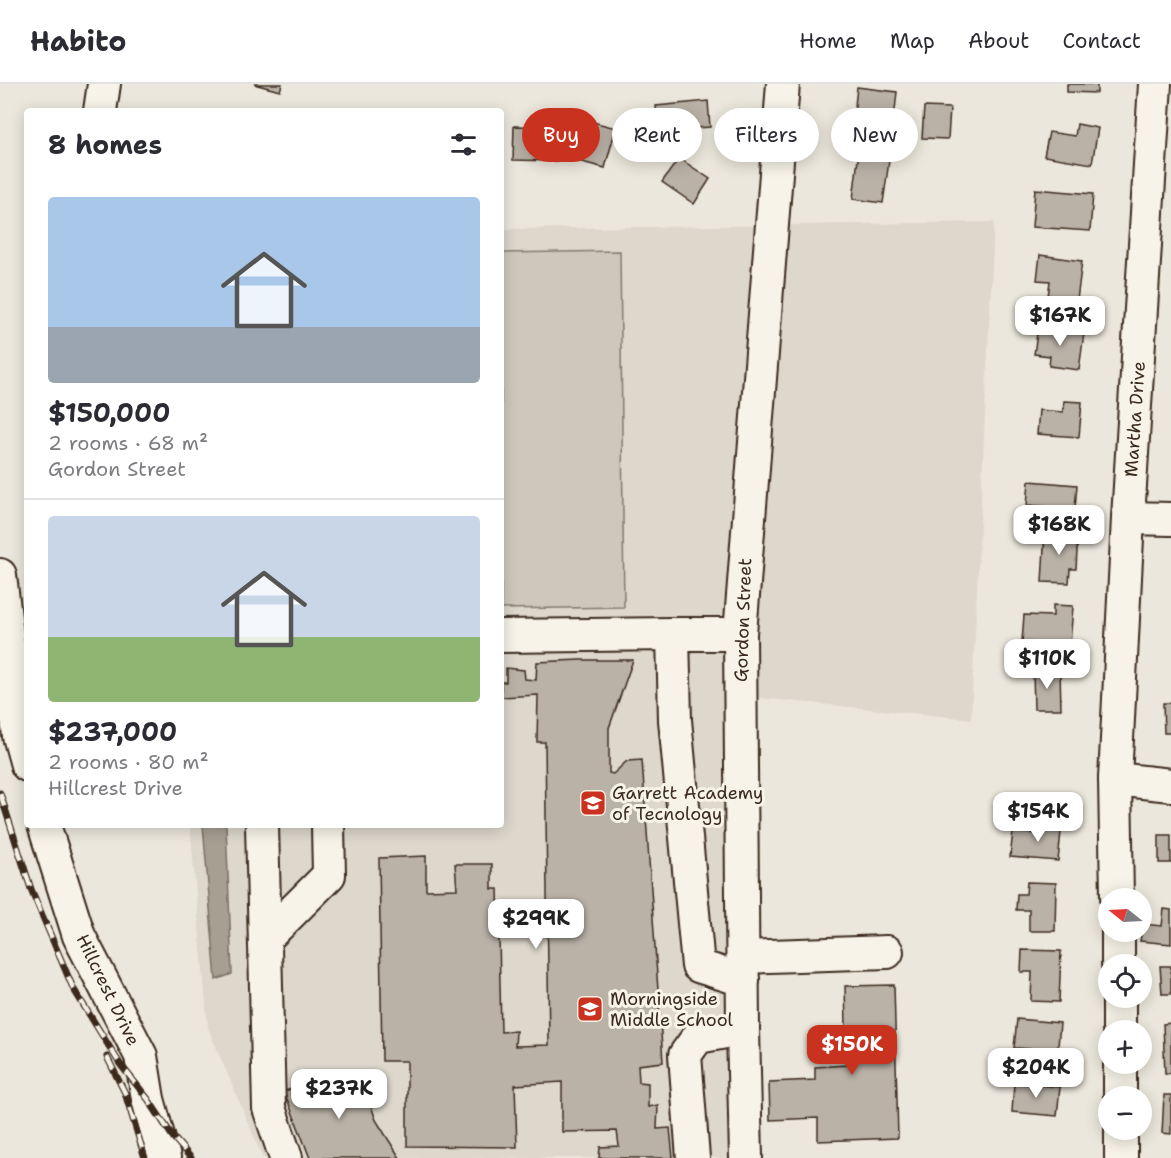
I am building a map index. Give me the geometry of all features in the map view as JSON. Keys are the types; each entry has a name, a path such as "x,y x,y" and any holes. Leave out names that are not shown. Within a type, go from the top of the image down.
{"street":[{"path":"100,108 104,84"},
{"name":"Gordon Street","path":"746,1158 740,634 783,84"},
{"name":"Martha Drive","path":"1117,888 1115,779 1128,518 1158,274 1155,84"},
{"path":"1128,518 1171,519"},
{"path":"0,575 19,736 24,754"},
{"path":"673,634 675,720 698,966 743,969 887,952"},
{"path":"504,636 740,634"},
{"path":"1115,779 1171,785"},
{"name":"Hillcrest Drive","path":"45,828 79,936 141,1056 148,1099 164,1158"},
{"path":"262,828 269,1108 286,1158"},
{"path":"265,939 329,875 327,828"},
{"path":"693,1158 685,1056 698,1036 743,1029"},
{"path":"1121,1140 1121,1158"}],"shaded area":[{"path":"994,222 971,719 741,696 746,1158 263,1158 208,1028 190,828 504,828 504,229"},
{"path":"620,251 624,607 504,609 504,253"},
{"path":"203,828 226,828 232,974 216,980"}],"building":[{"path":"254,84 282,84 280,91"},
{"path":"1067,84 1097,84 1097,93 1067,92"},
{"path":"857,87 897,92 895,108 855,108"},
{"path":"708,101 710,127 702,128 702,108 656,108 656,106"},
{"path":"924,107 950,108 948,139 922,138"},
{"path":"600,124 612,127 612,143 605,168 582,162 600,162"},
{"path":"1077,124 1098,128 1092,164 1044,156 1049,132 1075,136"},
{"path":"514,126 522,126 522,160 513,160"},
{"path":"676,162 685,162 710,179 694,204 662,182"},
{"path":"858,162 889,162 883,203 853,199"},
{"path":"1035,189 1093,194 1090,231 1032,227"},
{"path":"1040,255 1082,261 1076,308 1047,304 1050,281 1037,280"},
{"path":"1038,327 1084,333 1079,370 1049,366 1050,356 1034,354"},
{"path":"1064,401 1082,402 1079,437 1037,434 1039,410 1063,412"},
{"path":"1029,481 1077,485 1075,509 1027,505"},
{"path":"1045,531 1078,533 1076,569 1070,569 1069,583 1042,582"},
{"path":"1053,605 1073,606 1070,645 1022,642 1024,615 1053,616"},
{"path":"633,660 609,728 609,773 613,774 627,761 642,760 663,1062 638,1065 639,1082 648,1083 648,1107 658,1105 657,1129 670,1128 673,1158 599,1158 600,1147 619,1146 617,1131 562,1132 562,1082 515,1085 517,1147 407,1146 407,1061 382,1061 379,858 426,856 426,890 457,889 455,864 492,864 492,889 498,889 501,1032 516,1031 515,1046 549,1045 545,742 537,742 538,695 504,697 506,668 524,670 525,679 536,680 537,662"},
{"path":"1060,670 1061,709 1034,709 1033,671"},
{"path":"1163,703 1171,703 1171,733 1164,733"},
{"path":"1043,820 1062,822 1058,861 1010,857 1013,832 1042,834"},
{"path":"1159,835 1171,835 1171,863 1159,863"},
{"path":"1027,882 1056,883 1055,931 1029,931 1029,910 1016,910 1017,894 1026,894"},
{"path":"1164,909 1171,910 1171,944 1150,942 1152,925 1162,926"},
{"path":"1022,950 1061,951 1059,1002 1031,1001 1032,972 1021,972"},
{"path":"1160,966 1171,966 1171,994 1162,994"},
{"path":"894,985 898,1138 818,1141 818,1118 770,1120 769,1082 815,1080 815,1067 847,1065 845,986"},
{"path":"1017,1019 1060,1023 1056,1070 1030,1068 1031,1049 1014,1048"},
{"path":"1171,1023 1171,1073 1165,1074 1163,1024"},
{"path":"359,1072 376,1120 400,1158 310,1158 284,1091"},
{"path":"1014,1083 1060,1087 1057,1116 1012,1112"},
{"path":"1164,1095 1171,1095 1171,1134 1162,1133"}],"railway":[{"path":"0,793 31,889 73,988 120,1064 191,1158"},
{"path":"107,1057 125,1093 145,1158"}],"place":[{"name":"Garrett Academy of Tecnology","path":"593,803"},
{"name":"Morningside Middle School","path":"590,1009"}]}
